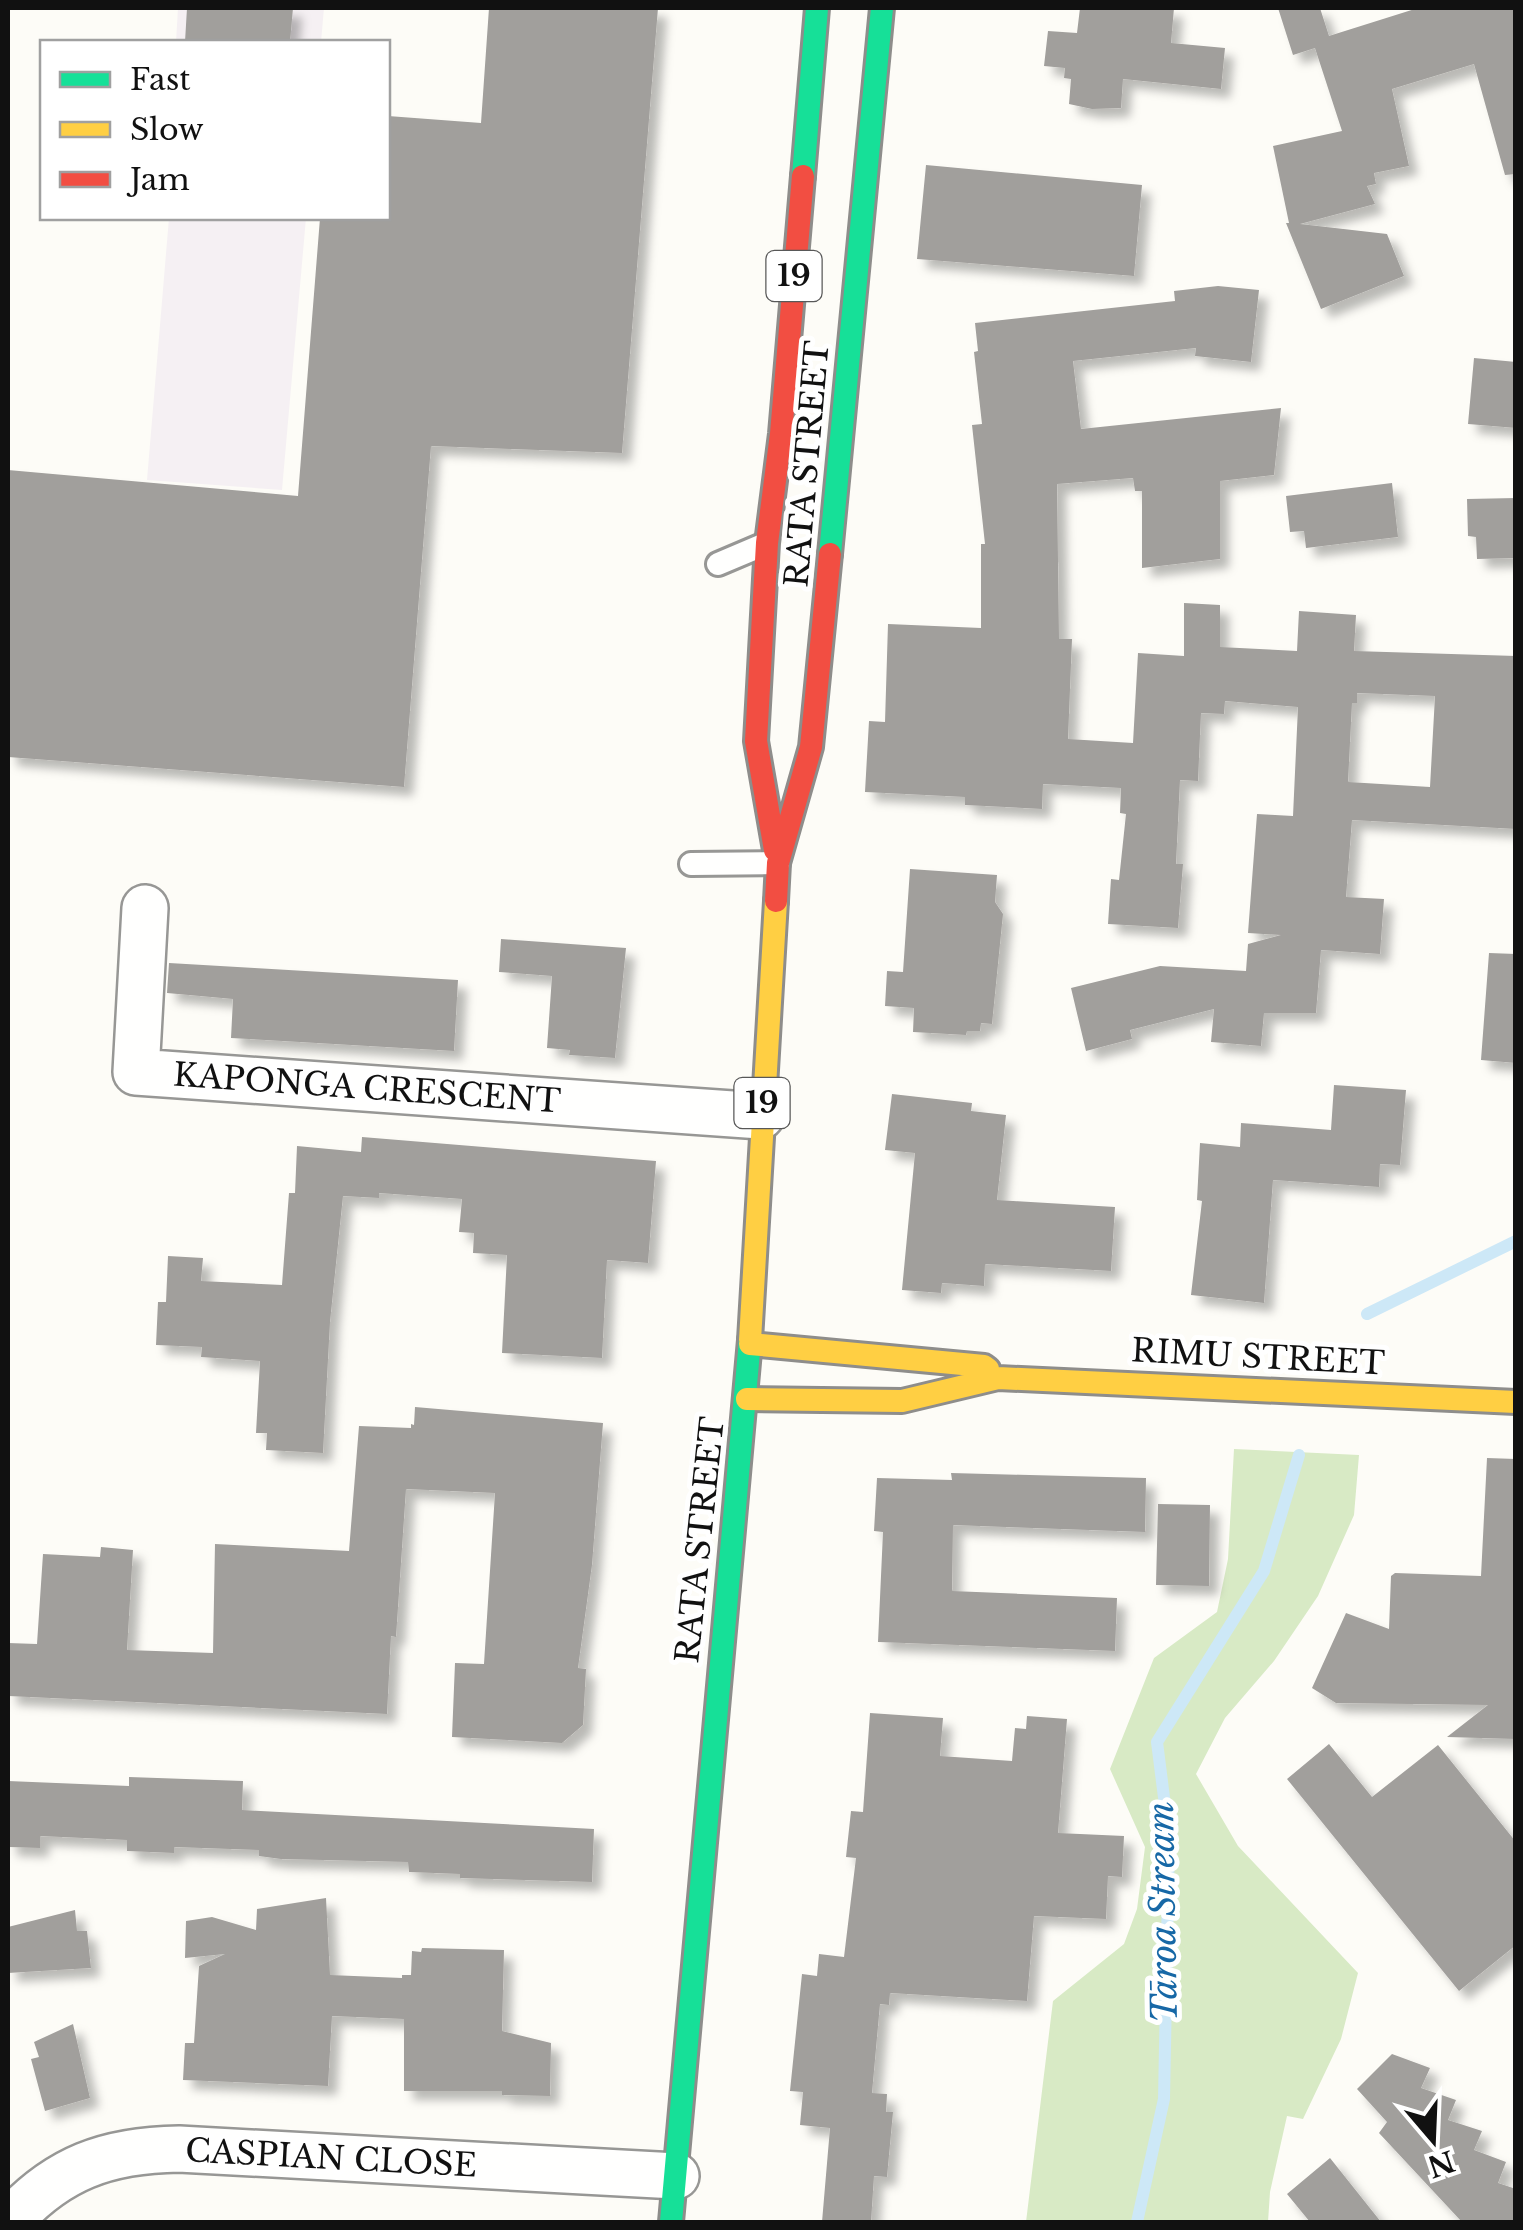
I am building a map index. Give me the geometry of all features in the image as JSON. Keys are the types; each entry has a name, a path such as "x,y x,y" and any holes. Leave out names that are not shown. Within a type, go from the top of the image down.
{"main road":[{"name":"RATA STREET","path":"778,863 756,740 767,544 781,434 817,8"},
{"name":"RATA STREET","path":"671,2222 747,1398 778,863 811,748 882,8"},
{"name":"RIMU STREET","path":"750,1344 951,1361 984,1366 998,1378"},
{"name":"RIMU STREET","path":"747,1398 902,1401 998,1378 1516,1402"}],"street":[{"name":"KAPONGA CRESCENT","path":"145,908 136,1072 762,1116"},
{"name":"CASPIAN CLOSE","path":"9,2222 42,2190 88,2162 136,2150 179,2149 676,2176"}],"lane":[{"path":"718,564 767,544"},
{"path":"691,864 778,863"}],"shaded area":[{"path":"178,8 324,8 321,40 176,40"},
{"path":"169,220 306,220 282,490 147,480"}],"green space":[{"path":"1234,1449 1359,1455 1354,1515 1318,1596 1274,1661 1225,1718 1196,1774 1238,1846 1358,1973 1341,2039 1303,2119 1287,2116 1270,2192 1268,2222 1026,2222 1053,2001 1124,1944 1137,1909 1145,1847 1110,1769 1154,1658 1217,1612 1228,1559"}],"building":[{"path":"187,8 293,8 290,40 185,40"},
{"path":"489,8 658,8 622,453 431,446 404,787 8,757 8,470 298,496 320,220 390,220 390,116 481,123"},
{"path":"1080,8 1174,8 1171,43 1225,48 1221,89 1123,79 1121,108 1092,109 1069,104 1071,79 1064,78 1065,68 1044,66 1048,31 1077,33"},
{"path":"1278,8 1320,8 1329,36 1418,8 1516,8 1516,174 1505,175 1474,64 1392,89 1409,166 1374,173 1376,184 1367,186 1375,204 1300,224 1387,234 1404,276 1321,309 1286,223 1273,146 1342,131 1315,48 1293,55"},
{"path":"926,165 1142,185 1134,276 917,259"},
{"path":"1218,286 1259,290 1251,362 1195,356 1196,348 1073,361 1081,429 1281,408 1274,475 1220,481 1220,559 1142,568 1142,491 1135,491 1133,478 1057,484 1059,639 1072,639 1068,739 1133,743 1138,653 1184,656 1184,603 1220,605 1220,647 1297,651 1299,611 1356,615 1354,651 1516,656 1516,829 1352,820 1346,897 1384,899 1380,954 1321,950 1316,1013 1264,1013 1261,1046 1211,1042 1214,1009 1130,1030 1132,1039 1086,1051 1071,988 1160,966 1246,971 1248,944 1281,935 1248,933 1257,814 1293,816 1298,707 1225,701 1224,714 1201,713 1198,781 1180,780 1176,864 1183,864 1178,928 1108,924 1111,879 1119,880 1126,814 1120,813 1121,788 1043,784 1042,809 965,805 965,797 865,792 869,721 885,722 888,624 981,628 981,544 985,544 972,425 982,424 974,352 978,351 975,323 1175,301 1174,291","holes":["1357,693 1435,696 1430,787 1348,782 1352,703 1357,703"]},
{"path":"1474,358 1516,362 1516,428 1468,424"},
{"path":"1392,483 1398,537 1306,548 1304,531 1290,532 1286,496"},
{"path":"1516,498 1516,558 1477,559 1476,537 1468,536 1467,499"},
{"path":"910,869 997,875 995,902 1003,914 992,1024 981,1023 980,1031 967,1031 966,1035 913,1032 914,1008 885,1006 887,971 903,972"},
{"path":"501,939 626,948 615,1058 569,1055 570,1050 547,1048 552,976 499,972"},
{"path":"1489,953 1516,954 1516,1063 1481,1060"},
{"path":"169,963 458,980 454,1051 231,1038 233,999 167,993"},
{"path":"1334,1085 1406,1090 1400,1165 1380,1164 1379,1187 1273,1180 1264,1303 1191,1295 1202,1201 1197,1200 1200,1143 1240,1147 1241,1123 1331,1130"},
{"path":"892,1094 972,1103 971,1111 1006,1115 997,1200 1115,1207 1111,1271 985,1264 984,1286 942,1283 941,1293 902,1290 915,1153 885,1150"},
{"path":"362,1137 656,1161 648,1263 607,1260 602,1358 502,1353 507,1255 473,1253 474,1233 459,1232 462,1199 379,1193 379,1198 343,1196 330,1322 323,1453 266,1450 267,1433 256,1433 260,1361 201,1357 202,1347 156,1345 158,1302 166,1302 168,1256 203,1258 201,1281 282,1285 289,1193 295,1193 297,1146 361,1152"},
{"path":"415,1407 603,1423 592,1565 578,1668 586,1669 583,1725 562,1743 452,1737 455,1663 484,1664 495,1493 406,1489 387,1714 8,1696 8,1643 37,1644 43,1554 100,1557 101,1547 133,1550 127,1650 213,1653 215,1544 349,1551 359,1426 411,1428"},
{"path":"1487,1458 1516,1459 1516,1739 1447,1737 1488,1705 1336,1703 1312,1688 1346,1613 1389,1629 1391,1576 1395,1573 1481,1576"},
{"path":"951,1473 1146,1478 1145,1532 953,1525 952,1591 1117,1598 1115,1651 878,1642 883,1532 874,1531 877,1478 952,1480"},
{"path":"1158,1504 1210,1505 1209,1586 1156,1585"},
{"path":"870,1713 943,1718 940,1756 1012,1761 1015,1728 1026,1729 1027,1716 1067,1719 1058,1833 1124,1836 1122,1877 1108,1876 1106,1919 1034,1916 1027,2001 890,1993 889,2005 880,2004 872,2093 887,2094 886,2112 893,2112 887,2177 874,2176 871,2222 822,2222 830,2128 800,2125 803,2092 790,2091 802,1974 817,1976 819,1954 844,1957 856,1858 846,1857 851,1811 863,1812"},
{"path":"1329,1744 1372,1797 1438,1745 1516,1842 1516,1945 1459,1991 1287,1779"},
{"path":"129,1777 243,1781 242,1810 594,1829 592,1882 460,1878 460,1874 409,1872 408,1862 281,1859 259,1856 259,1850 174,1847 174,1853 127,1851 127,1840 40,1836 40,1848 8,1847 8,1781 129,1786"},
{"path":"326,1898 330,1975 402,1978 411,1975 412,1951 421,1952 422,1948 504,1950 502,2031 551,2043 550,2096 502,2095 502,2091 404,2091 404,2019 332,2016 328,2086 183,2080 185,2043 194,2043 199,1966 225,1954 185,1958 186,1921 212,1917 256,1930 257,1909"},
{"path":"75,1910 77,1931 87,1931 91,1968 8,1973 8,1927"},
{"path":"73,2024 90,2098 45,2111 31,2059 39,2057 34,2042"},
{"path":"1392,2054 1430,2068 1421,2088 1456,2100 1448,2120 1482,2131 1474,2150 1506,2162 1498,2183 1516,2189 1516,2222 1462,2222 1379,2133 1387,2122 1357,2089"},
{"path":"1330,2158 1381,2222 1310,2222 1287,2194"}],"waterway":[{"name":"Tāroa Stream","path":"1367,1314 1516,1241"},
{"name":"Tāroa Stream","path":"1137,2222 1164,2099 1169,1837 1157,1742 1264,1571 1299,1455"}],"traffic: fast":[{"path":"803,176 817,8"},
{"path":"830,554 882,8"},
{"path":"671,2222 750,1340"}],"traffic: slow":[{"path":"750,1340 776,901"},
{"path":"750,1344 988,1369"},
{"path":"747,1399 902,1401 998,1378 1516,1402"}],"traffic: jam":[{"path":"775,850 756,741 767,543 781,434 803,176"},
{"path":"776,901 778,863 811,747 830,554"}]}
